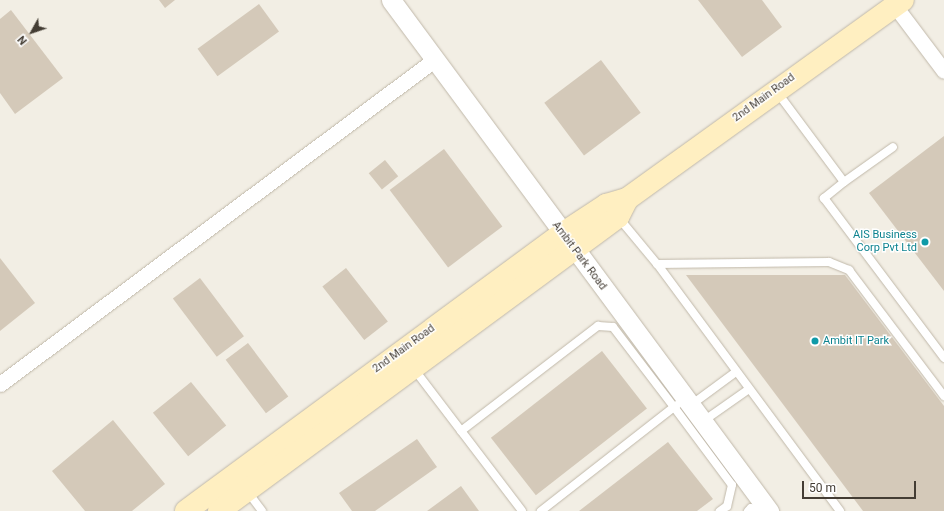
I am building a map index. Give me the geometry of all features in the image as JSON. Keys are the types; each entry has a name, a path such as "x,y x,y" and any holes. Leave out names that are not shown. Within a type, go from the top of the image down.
{"main road":[{"name":"2nd Main Road","path":"186,511 568,241 623,208 776,90 899,3"},
{"name":"2nd Main Road","path":"219,511 412,367 568,241"}],"street":[{"name":"Ambit Park Road","path":"391,0 568,241 683,404 702,422 769,511"},
{"path":"899,3 944,71"},
{"path":"0,384 434,60"}],"lane":[{"path":"776,90 844,182"},
{"path":"893,147 824,198 944,358"},
{"path":"623,208 657,264 840,511"},
{"path":"657,264 829,262 850,270 944,396"},
{"path":"461,431 598,326 613,327 683,404 732,485 727,506 720,511"},
{"path":"412,367 522,511"},
{"path":"541,511 683,404 736,372"},
{"path":"702,422 749,389"},
{"path":"246,490 262,511"},
{"path":"748,511 751,508 762,511"}],"building":[{"path":"159,0 175,0 165,8"},
{"path":"698,0 762,0 782,27 742,57"},
{"path":"259,4 279,32 217,76 198,49"},
{"path":"11,10 63,78 15,114 0,93 0,19"},
{"path":"601,60 641,113 584,155 544,103"},
{"name":"AIS Business Corp Pvt Ltd","path":"944,136 944,291 869,193"},
{"path":"444,149 502,226 448,267 390,190"},
{"path":"385,160 398,176 382,190 369,173"},
{"path":"0,258 35,303 0,331"},
{"path":"346,268 388,322 364,340 322,286"},
{"name":"Ambit IT Park","path":"686,275 845,275 944,406 944,511 863,511"},
{"path":"200,278 244,336 217,357 173,298"},
{"path":"248,343 288,397 266,413 226,360"},
{"path":"602,351 647,409 536,495 491,438"},
{"path":"191,382 226,426 188,456 153,413"},
{"path":"113,420 165,484 132,511 85,511 52,471"},
{"path":"417,439 437,467 375,511 352,511 339,493"},
{"path":"668,442 713,499 697,511 579,511"},
{"path":"461,486 479,511 427,511"}],"place":[{"name":"AIS Business Corp Pvt Ltd","path":"925,242"},
{"name":"Ambit IT Park","path":"815,341"}]}
